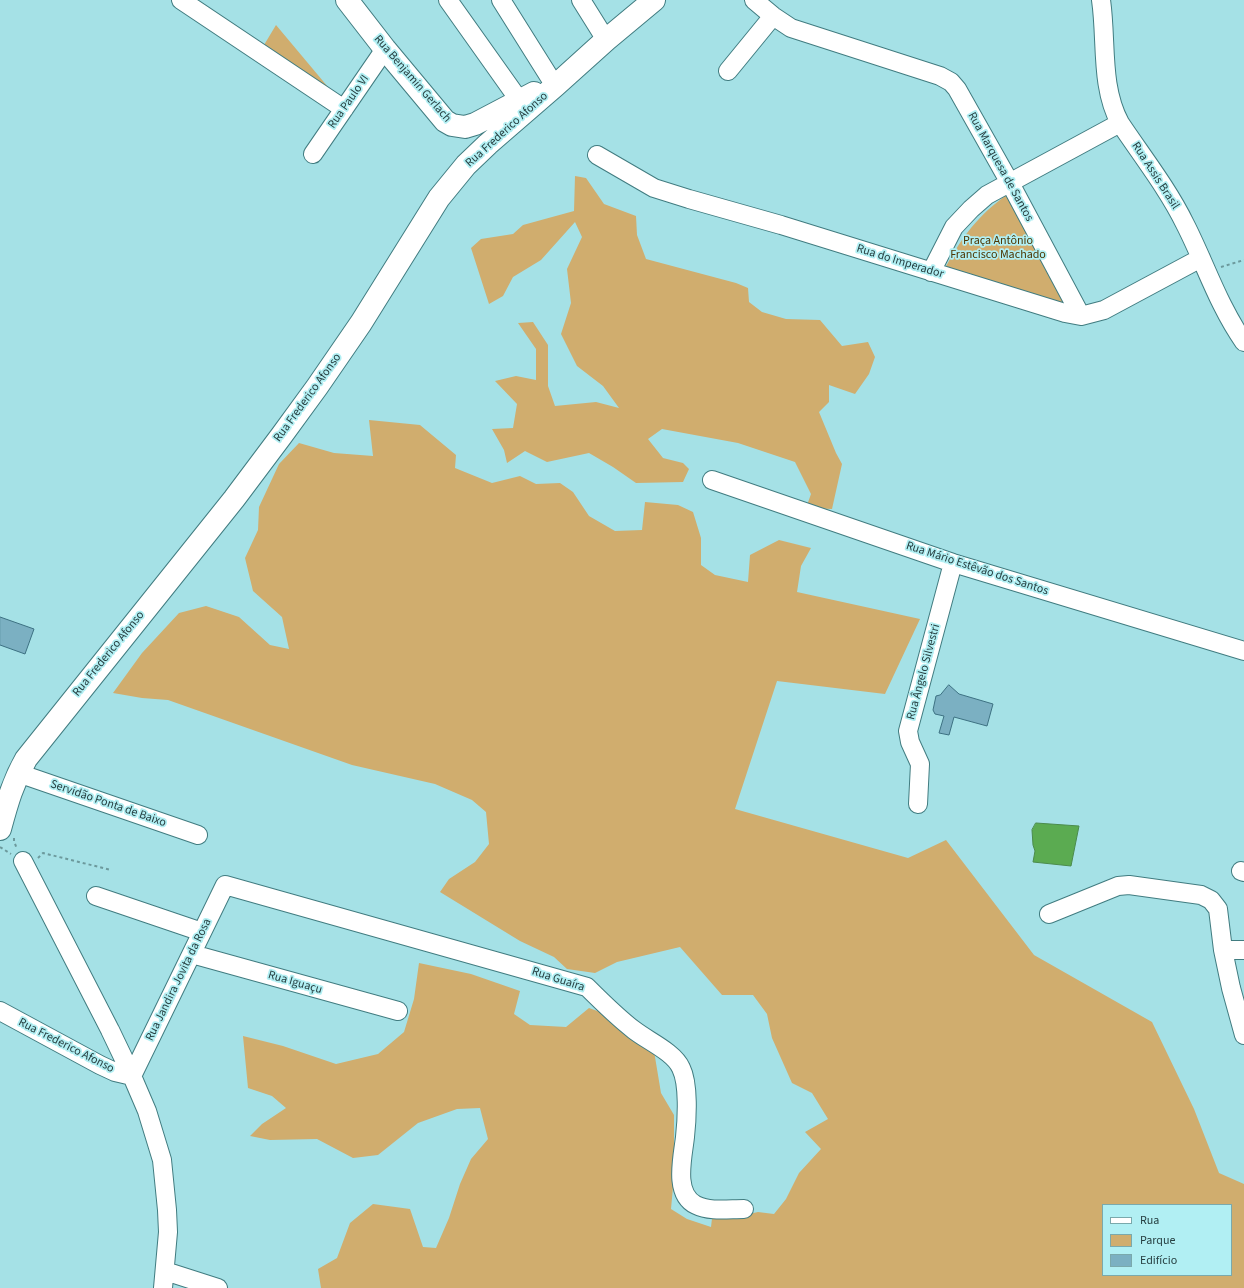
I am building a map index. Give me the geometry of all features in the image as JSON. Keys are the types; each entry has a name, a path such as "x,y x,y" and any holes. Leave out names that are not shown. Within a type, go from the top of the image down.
{"main road":[{"name":"Rua Benjamin Gerlach","path":"347,0 385,49 445,121 452,125 465,127 475,124 519,100 546,88 555,86"},
{"name":"Rua Frederico Afonso","path":"0,829 10,791 26,759 234,498 313,393 361,323 436,204 453,180 488,144 606,40 654,0"}],"street":[{"path":"181,0 344,109"},
{"path":"448,0 519,100"},
{"path":"500,0 555,86"},
{"path":"581,0 606,40"},
{"path":"728,71 773,16 754,0"},
{"name":"Rua Assis Brasil","path":"1101,0 1108,82 1114,113 1176,208 1220,302 1244,342"},
{"name":"Rua Marquesa de Santos","path":"773,16 791,28 940,76 951,82 957,89 1010,183 1081,316"},
{"name":"Rua Paulo VI","path":"313,154 385,49"},
{"path":"931,272 954,227 987,195 1120,123"},
{"name":"Rua do Imperador","path":"597,155 654,188 781,225 1065,313 1081,316 1104,310 1203,265"},
{"name":"Rua Mário Estêvão dos Santos","path":"712,480 953,564 1244,651"},
{"name":"Rua Ângelo Silvestri","path":"918,804 920,764 910,742 908,731 953,564"},
{"name":"Servidão Ponta de Baixo","path":"18,773 198,836"},
{"path":"24,864 104,1016 147,1111 162,1160 168,1232 164,1280 218,1288"},
{"name":"Rua Jandira Jovita da Rosa","path":"132,1076 226,885"},
{"name":"Rua Guaíra","path":"226,885 587,988 635,1031 670,1054 681,1066 685,1077 686,1104 681,1177 688,1199 694,1204 702,1207 744,1209"},
{"path":"1049,914 1118,886 1129,885 1201,895 1211,900 1218,909 1223,950 1231,988 1244,1035"},
{"path":"96,896 202,932"},
{"path":"1223,950 1244,950"},
{"name":"Rua Iguaçu","path":"192,954 398,1012"},
{"name":"Rua Frederico Afonso","path":"0,1011 100,1065 115,1072 132,1076"}],"path":[{"path":"1203,265 1244,260"},
{"path":"24,864 43,853 111,870"}],"green space":[{"path":"276,25 333,93 264,45"},
{"path":"575,176 586,178 604,204 636,216 637,235 646,259 736,283 748,288 749,302 762,312 786,319 820,320 842,346 868,342 875,357 869,374 855,394 829,385 829,402 819,412 842,464 832,509 806,508 811,494 795,462 738,443 662,429 648,439 663,458 683,463 689,469 683,482 636,483 589,453 547,462 525,451 507,463 504,450 492,429 513,428 517,404 495,381 516,376 536,380 536,349 518,323 533,322 548,345 548,386 555,406 596,402 619,408 603,386 577,366 561,334 571,303 567,269 582,237 575,222 541,260 513,277 503,296 489,304 471,248 481,239 513,234 523,225 574,211"},
{"name":"Praça Antônio Francisco Machado","path":"1008,194 1070,305 945,268 958,246 972,227 988,210"},
{"path":"369,420 420,425 456,455 455,468 492,483 520,476 536,484 560,483 573,492 589,516 615,531 642,530 645,502 678,505 693,512 701,538 701,565 715,575 748,582 750,555 779,540 811,548 801,566 797,592 920,619 885,694 777,681 735,809 908,858 946,840 1034,955 1152,1022 1194,1109 1219,1173 1244,1184 1244,1288 321,1288 318,1269 337,1258 350,1223 373,1204 410,1209 423,1247 436,1248 471,1159 488,1139 480,1108 457,1109 418,1123 378,1155 353,1158 317,1139 270,1140 250,1136 262,1124 286,1108 272,1096 248,1088 243,1036 283,1046 336,1064 378,1054 404,1032 414,999 419,963 471,974 520,991 514,1014 530,1025 566,1027 589,1008 614,1017 654,1051 661,1093 674,1115 674,1176 671,1209 687,1219 711,1227 713,1210 732,1218 758,1212 774,1214 786,1199 799,1173 821,1149 805,1132 828,1119 812,1093 792,1083 772,1038 767,1014 753,995 722,995 680,947 617,962 595,973 567,969 554,957 520,941 440,892 449,879 475,862 489,844 486,812 472,800 435,784 352,765 168,700 142,698 113,693 142,653 179,613 206,606 239,617 270,645 289,649 282,617 253,591 245,558 258,530 259,507 279,464 299,443 334,453 373,456"}],"shaded area":[{"path":"1036,823 1079,826 1071,866 1033,862 1035,851 1032,830"}],"building":[{"path":"0,617 34,629 25,654 0,645"},
{"path":"949,685 959,694 993,704 987,726 954,717 949,735 939,733 944,716 935,714 933,710 936,696 940,695"}]}
